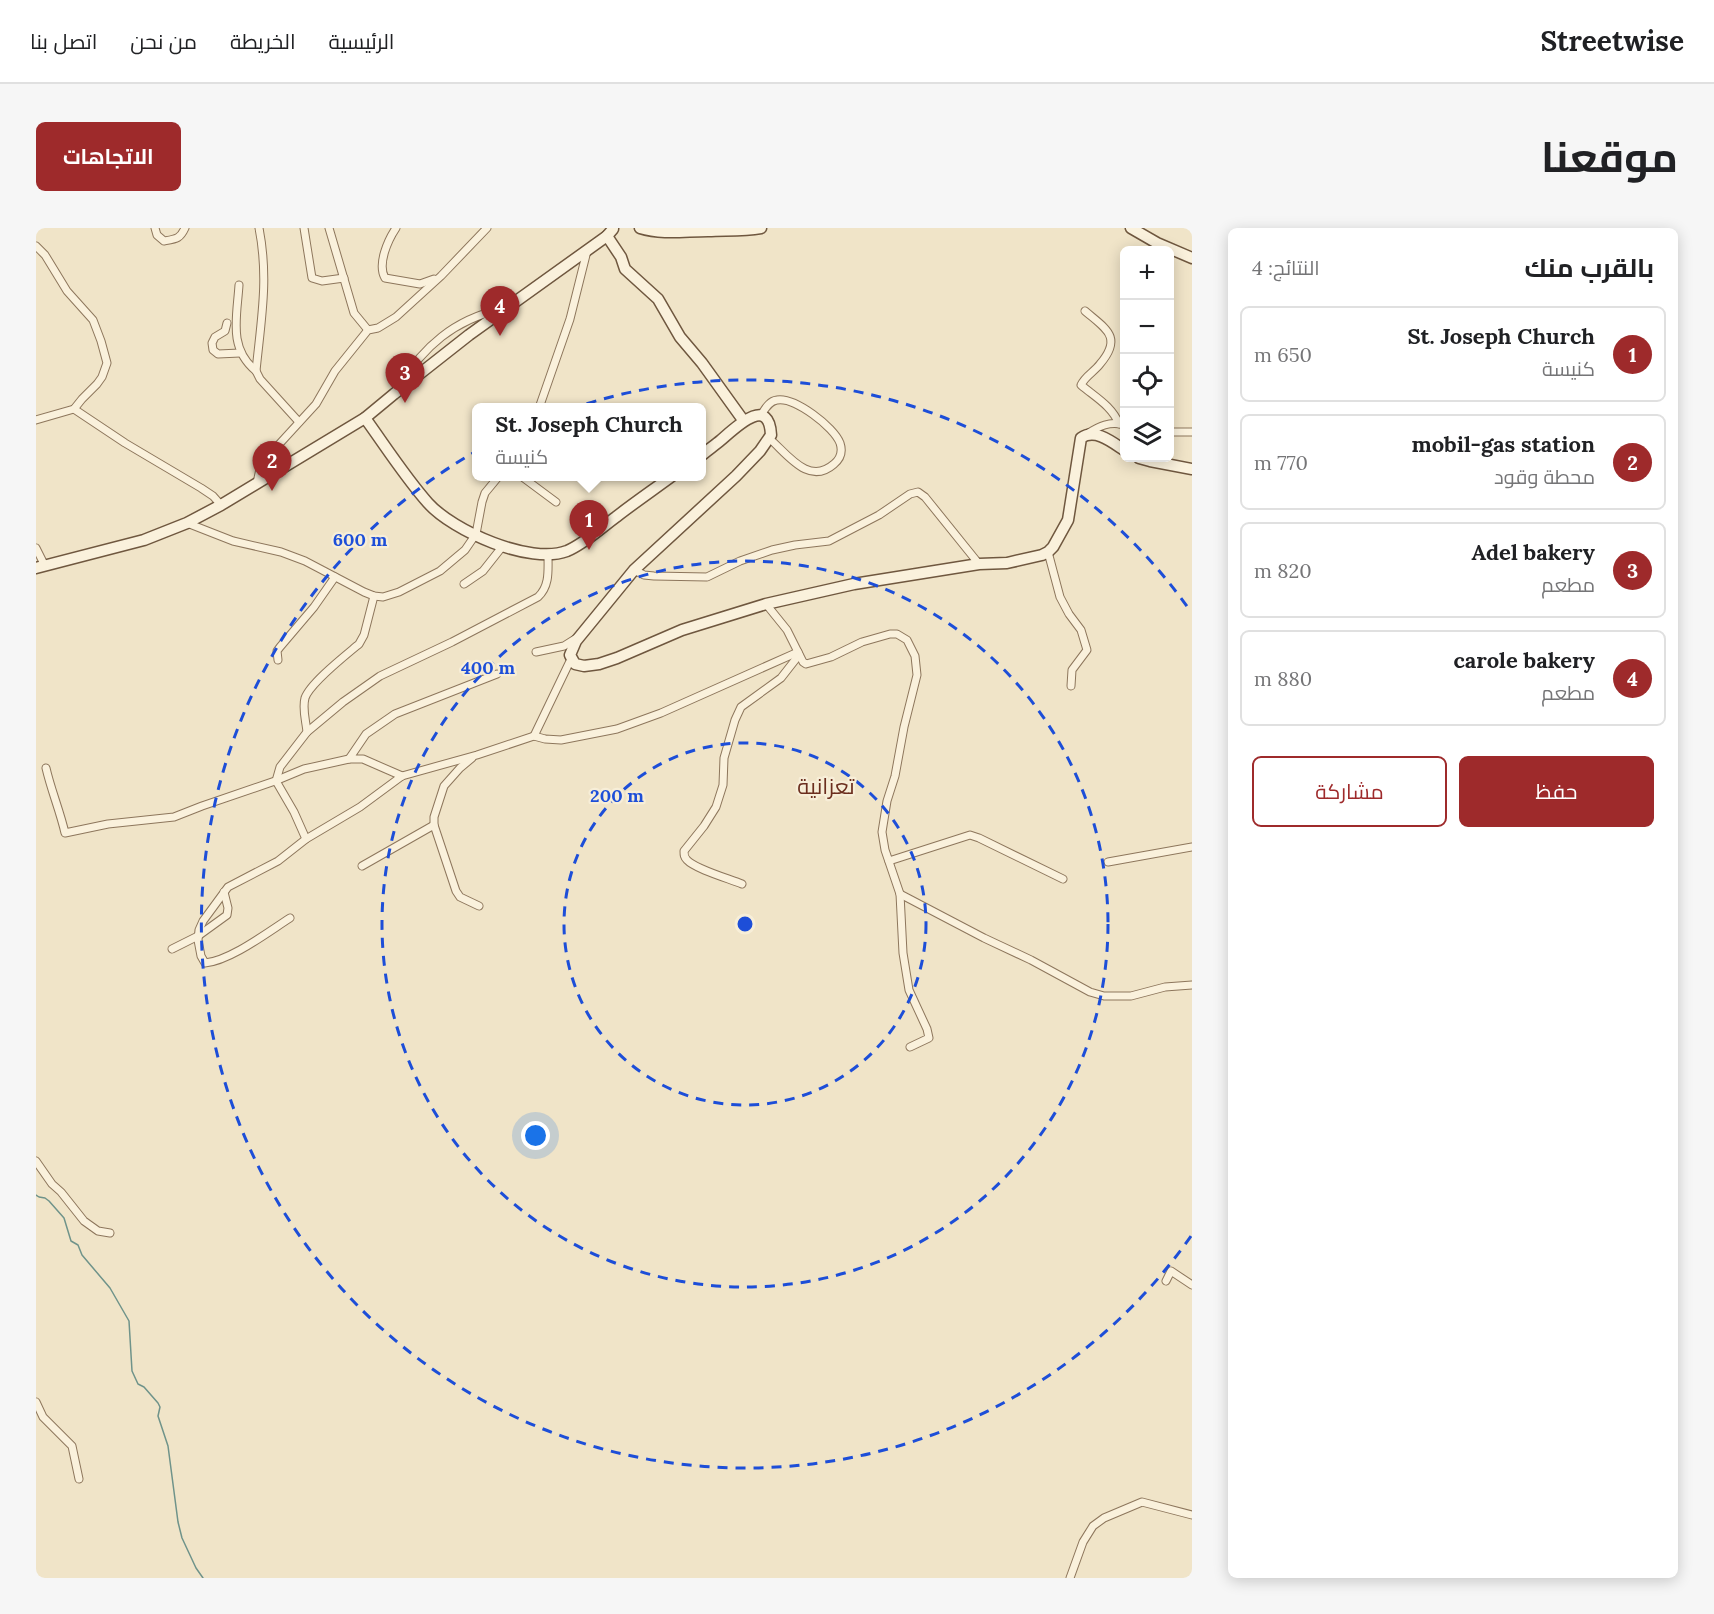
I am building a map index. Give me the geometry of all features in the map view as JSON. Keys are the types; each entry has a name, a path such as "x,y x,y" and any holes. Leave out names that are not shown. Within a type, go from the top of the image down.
{"street":[{"path":"155,228 157,235 164,241 178,239 185,228"},
{"path":"256,371 265,276 259,228"},
{"path":"304,228 312,278 322,281 344,278"},
{"path":"329,228 354,313 368,330"},
{"path":"396,228 387,243 382,273 384,278 420,284 441,276"},
{"path":"257,483 261,464 316,404 335,371 368,330 378,328 396,317 441,276 487,228"},
{"path":"640,228 669,232 736,231 761,228"},
{"path":"1131,228 1157,243 1192,258"},
{"path":"36,548 40,567 144,540 188,523 221,505 365,418 393,394 612,230 625,269 658,299 680,337 702,363 743,420"},
{"path":"36,246 45,255 68,291 93,320 106,358 106,369 102,377 74,409 36,420"},
{"path":"541,403 570,319 587,249"},
{"path":"238,285 236,329 240,352 247,364 256,371 260,379 299,422"},
{"path":"393,394 412,365 442,336 477,315 507,308"},
{"path":"1085,311 1109,332 1112,339 1101,364 1081,385 1107,405 1120,421"},
{"path":"227,323 225,331 215,337 212,343 213,350 225,355 240,352"},
{"path":"761,415 769,404 776,400 786,401 820,420 839,441 841,451 839,459 825,471 808,472 770,439"},
{"path":"74,409 125,443 201,488 221,505"},
{"path":"534,736 571,659 570,652 580,636 634,570 760,452 770,439 769,424 761,415 743,420 706,452"},
{"path":"365,418 429,504 446,518 476,534 502,547 523,553 548,555 572,548 659,481"},
{"path":"571,659 578,665 598,664 682,630 766,604 854,585 980,564 1007,563 1048,552 1068,520 1079,442 1083,435 1104,425 1120,424"},
{"path":"1174,432 1192,432"},
{"path":"1087,434 1097,434 1120,447"},
{"path":"1155,462 1192,469"},
{"path":"188,523 233,541 289,555 315,565 374,596 391,596 440,571 465,550 476,534 485,494 495,481"},
{"path":"530,481 556,502"},
{"path":"634,570 644,575 654,576 707,577 740,561 772,550 829,541 879,515 910,494 918,492 925,497 980,564"},
{"path":"464,584 483,571 502,547"},
{"path":"1048,552 1060,597 1081,630 1087,650 1072,670 1071,686"},
{"path":"275,781 280,767 307,732 343,702 380,676 463,637 538,597 546,584 548,555"},
{"path":"278,660 277,651 314,607 335,577"},
{"path":"307,732 304,706 307,694 359,644 364,635 374,596"},
{"path":"766,604 787,630 806,664 831,657 862,642 890,634 902,636 912,648 917,665 917,675 882,821 883,841 900,894 903,953 909,990 929,1038 910,1047"},
{"path":"536,652 564,646 580,636"},
{"path":"290,918 232,954 211,963 205,963 201,956 198,936 203,921 232,884 278,861 306,838 360,807 402,776 534,736 561,740 617,729 661,713 798,653"},
{"path":"742,884 695,865 687,860 684,852 716,807 723,785 724,758 741,707 781,678 798,653"},
{"path":"349,759 366,734 395,714 497,674"},
{"path":"477,755 460,768 444,786 434,825 456,891 460,897 479,906"},
{"path":"46,768 65,833 108,824 174,817 304,769 349,759 363,759 402,776"},
{"path":"275,781 294,812 306,838"},
{"path":"362,866 434,825"},
{"path":"889,861 970,835 1063,879"},
{"path":"1108,862 1192,847"},
{"path":"172,949 198,936 227,915 228,908 224,892"},
{"path":"900,894 1090,992 1104,996 1131,996 1165,987 1192,985"},
{"path":"36,1161 52,1184 84,1221 98,1231 110,1233"},
{"path":"1166,1281 1171,1271 1190,1282"},
{"path":"36,1402 43,1417 72,1446 80,1479"},
{"path":"1070,1578 1083,1542 1094,1526 1104,1518 1142,1502 1192,1515"}],"waterway":[{"path":"36,1195 49,1201 64,1218 71,1241 78,1245 82,1255 110,1288 129,1321 132,1371 138,1384 144,1387 160,1407 158,1416 168,1446 182,1538 203,1578"}],"place":[{"name":"carole bakery","path":"500,336"},
{"name":"Adel bakery","path":"405,403"},
{"name":"mobil-gas station","path":"272,491"},
{"name":"St. Joseph Church","path":"589,550"}],"district":[{"name":"تعزانية","path":"826,786"}]}
